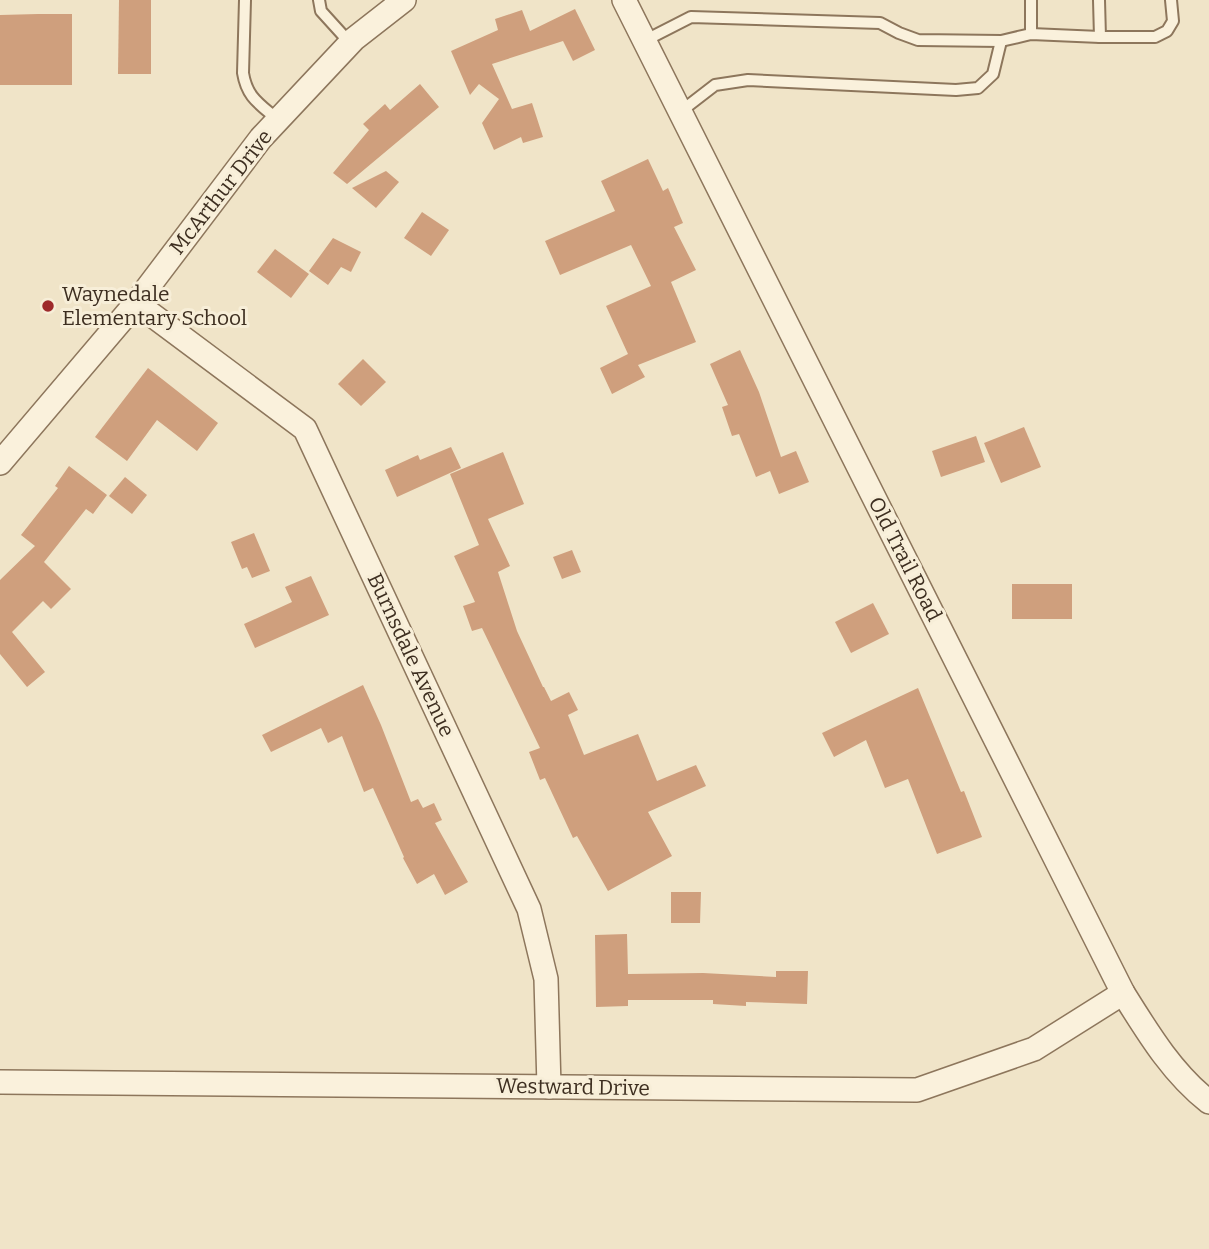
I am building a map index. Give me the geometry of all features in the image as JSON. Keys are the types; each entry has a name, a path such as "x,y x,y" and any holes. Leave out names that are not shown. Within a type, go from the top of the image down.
{"street":[{"name":"McArthur Drive","path":"0,463 136,303 261,138 350,43 404,0"},
{"name":"Old Trail Road","path":"624,0 1123,993 1153,1041 1190,1087 1209,1102"},
{"name":"Burnsdale Avenue","path":"136,303 305,429 529,909 546,979 549,1087"},
{"name":"Westward Drive","path":"0,1082 917,1090 1034,1049 1123,993"}],"lane":[{"path":"245,0 245,85 248,94 278,120"},
{"path":"319,0 321,11 350,43"},
{"path":"1031,0 1031,34"},
{"path":"1099,0 1100,37"},
{"path":"644,41 691,17 880,23 918,40 1001,41 1031,34 1155,37 1167,31 1172,21 1171,0"},
{"path":"680,111 715,85 748,80 956,90 978,88 993,74 1001,41"}],"building":[{"path":"119,0 151,0 151,74 118,74"},
{"path":"575,9 595,50 573,61 563,41 492,64 512,109 532,103 543,137 523,143 521,137 494,150 482,123 499,99 479,84 470,95 451,51 498,30 495,19 522,10 530,31"},
{"path":"72,14 72,85 0,85 0,15"},
{"path":"420,84 439,107 347,184 333,173 369,130 363,124 385,104 390,110"},
{"path":"648,159 663,191 668,188 683,223 674,227 696,270 671,282 696,342 638,365 645,377 612,394 600,368 628,354 606,306 651,286 631,245 560,275 545,241 615,211 601,181"},
{"path":"386,171 399,182 376,208 352,188"},
{"path":"422,212 449,230 431,256 404,238"},
{"path":"333,238 361,252 351,272 341,267 328,285 309,271"},
{"path":"275,249 309,274 291,298 257,272"},
{"path":"740,350 759,392 781,457 796,451 809,482 779,494 770,471 756,477 739,434 732,436 722,407 728,405 710,364"},
{"path":"363,359 386,382 361,406 338,384"},
{"path":"148,368 218,423 197,451 157,420 127,461 95,437"},
{"path":"1024,427 1041,467 1001,483 984,443"},
{"path":"976,436 985,462 941,477 932,451"},
{"path":"451,447 461,468 397,497 385,470 418,455 420,460"},
{"path":"503,452 524,504 488,519 510,566 498,572 517,631 551,701 569,692 578,710 568,715 584,755 638,734 657,781 696,765 706,786 648,812 672,856 608,891 577,836 573,838 545,778 540,780 529,752 540,748 482,628 472,631 463,606 475,602 454,556 479,545 450,474"},
{"path":"69,466 107,495 93,514 86,509 44,562 71,589 51,609 43,601 12,632 45,672 27,687 0,654 0,580 35,546 21,535 58,488 55,486"},
{"path":"125,477 147,495 132,514 109,496"},
{"path":"254,533 270,571 252,578 247,567 242,569 231,542"},
{"path":"572,550 581,572 562,579 553,557"},
{"path":"311,576 329,615 255,648 244,624 292,602 285,587"},
{"path":"1012,584 1072,584 1072,619 1012,619"},
{"path":"873,603 889,634 851,653 835,622"},
{"path":"363,685 411,802 418,799 423,808 434,803 442,820 435,823 468,882 445,895 434,874 417,884 373,788 364,792 342,736 328,743 321,728 271,752 262,735"},
{"path":"918,688 982,837 937,854 908,779 885,788 866,740 834,757 822,733"},
{"path":"671,892 701,892 700,923 671,923"},
{"path":"627,934 628,974 703,973 776,977 776,971 808,971 807,1004 746,1002 746,1006 713,1004 713,1000 628,1000 628,1006 596,1007 595,935"}],"place":[{"name":"Waynedale Elementary School","path":"48,306"}]}
